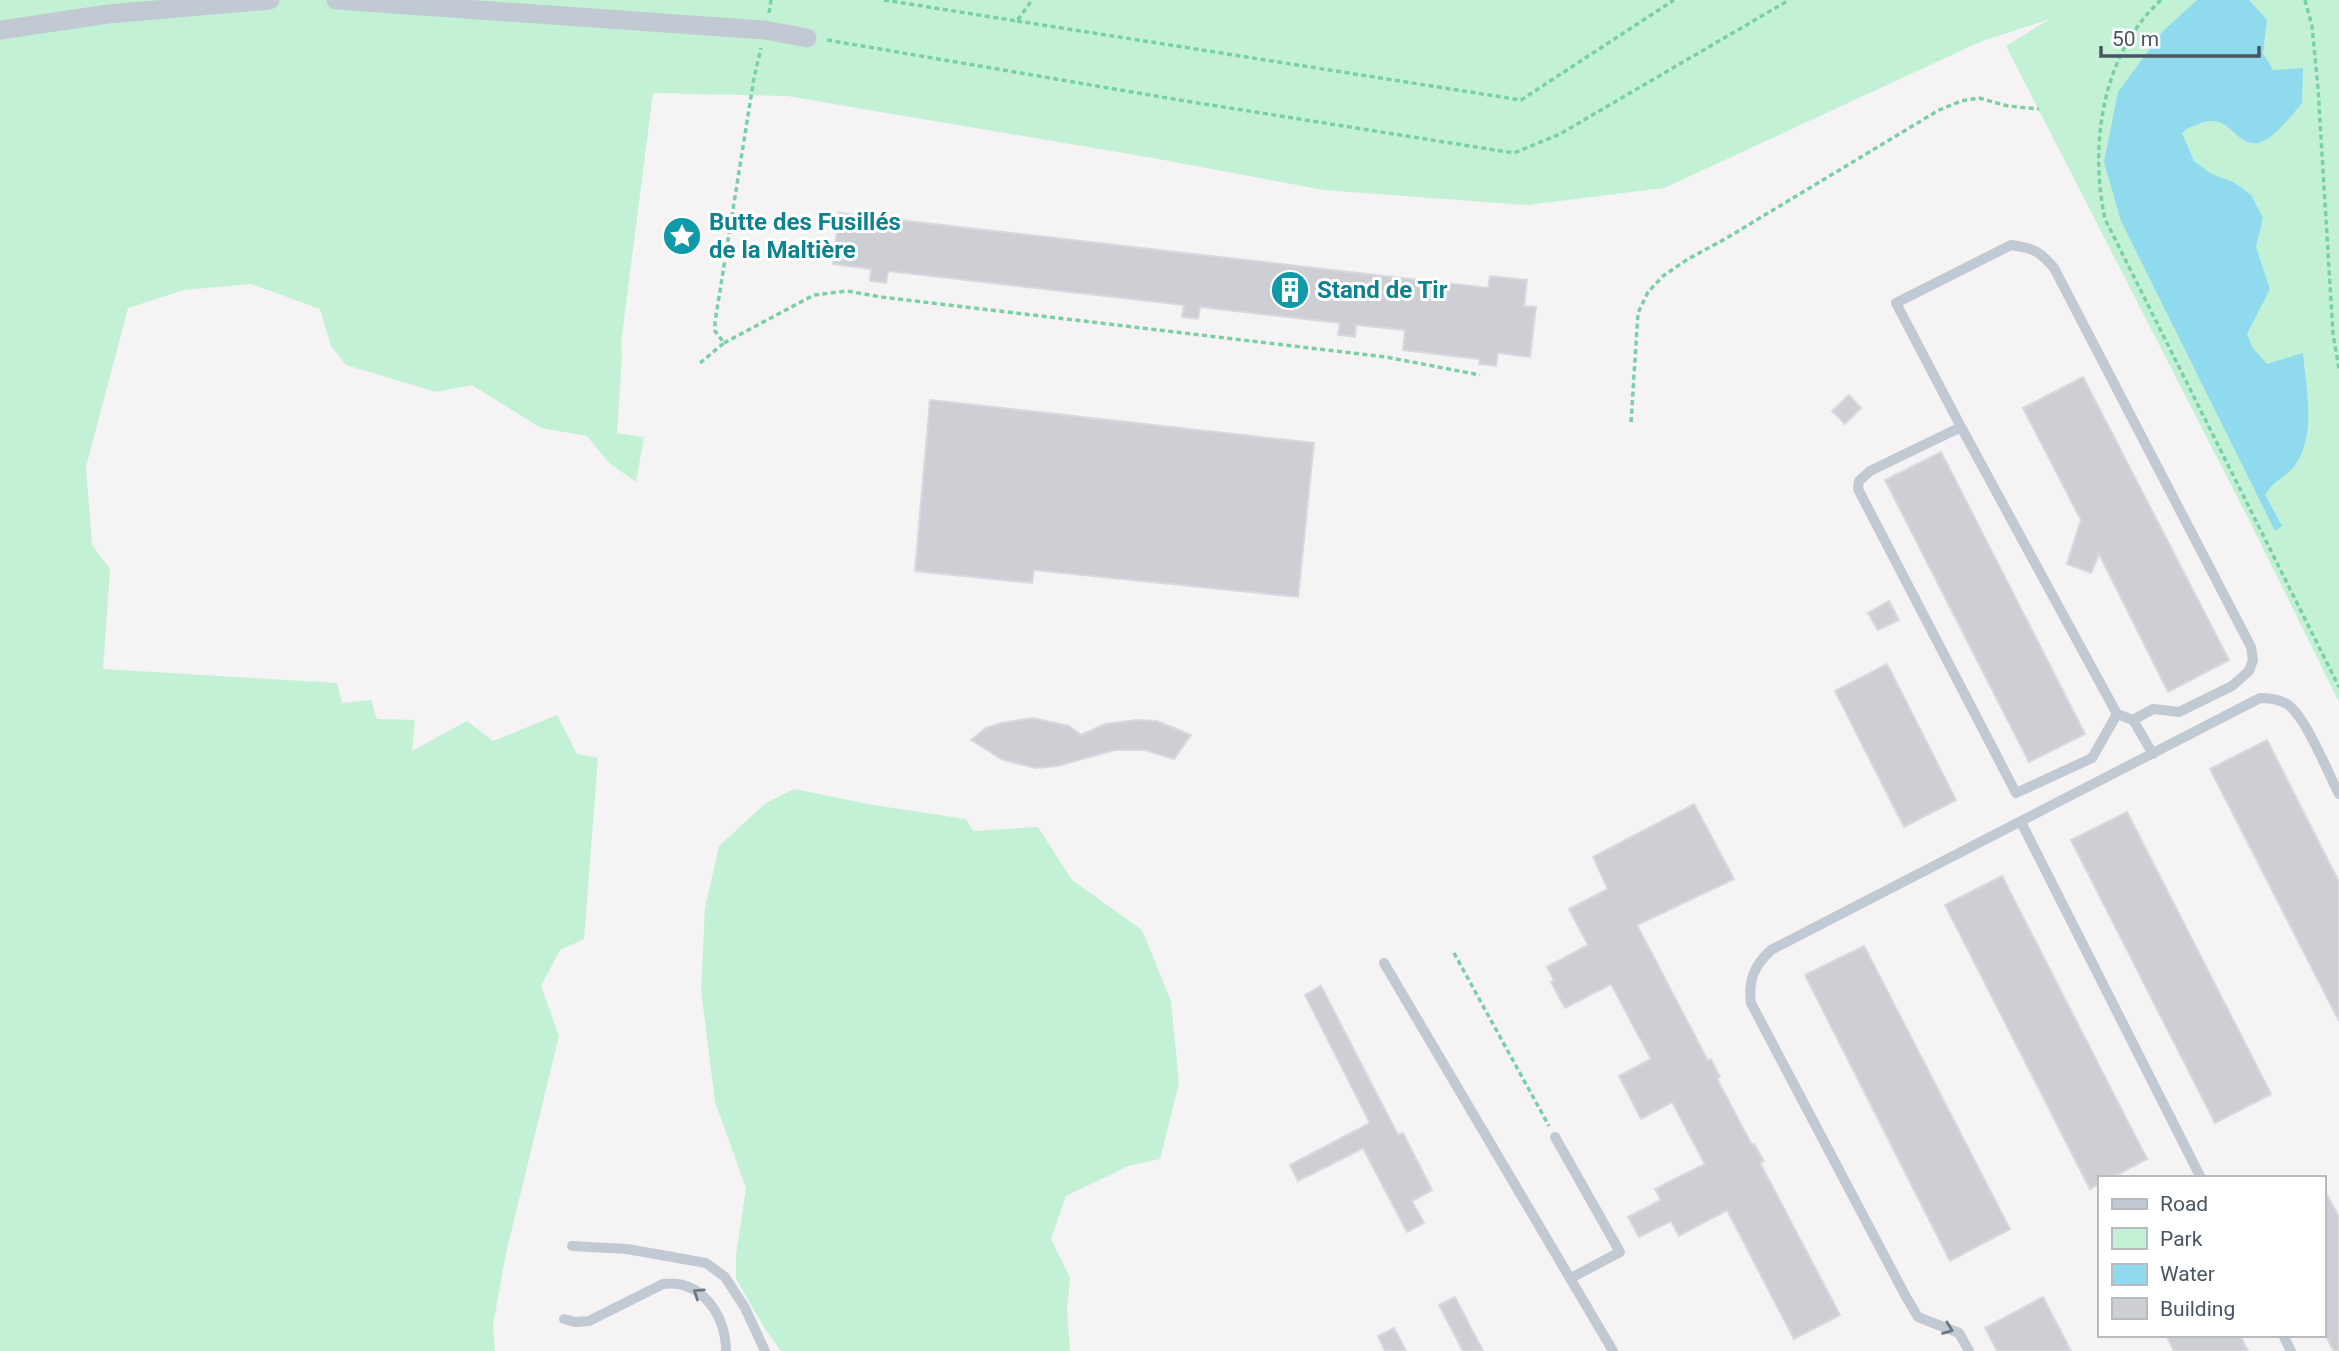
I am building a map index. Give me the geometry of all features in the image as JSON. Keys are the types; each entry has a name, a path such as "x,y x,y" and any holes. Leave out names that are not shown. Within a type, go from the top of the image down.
{"street":[{"path":"0,30 107,14 270,0"},
{"path":"336,0 765,30 807,38"}],"lane":[{"path":"2133,720 2153,709 2179,712 2232,686 2249,671 2253,660 2251,647 2054,268 2043,256 2030,248 2011,245 1896,303 2117,714 2133,720 2153,754"},
{"path":"1961,427 1870,471 1859,481 1858,489 2016,793 2092,758 2117,714"},
{"path":"1969,1351 1959,1333 1918,1317 1751,1003 1751,978 1760,960 1771,950 2260,698 2273,698 2288,704 2301,718 2339,794"},
{"path":"2021,822 2201,1176"},
{"path":"1384,963 1613,1351"},
{"path":"1555,1137 1620,1252 1571,1278"},
{"path":"572,1246 627,1249 706,1262 725,1277 745,1308 765,1351"},
{"path":"564,1319 575,1322 589,1321 663,1284 674,1282 701,1292 709,1301 724,1330 726,1351"}],"path":[{"path":"884,0 1521,100 1674,0"},
{"path":"1017,21 1032,0"},
{"path":"807,38 955,60 1192,103 1514,153 1560,134 1789,0"},
{"path":"2161,0 2148,12 2127,46 2105,103 2099,131 2098,166 2105,219 2339,687"},
{"path":"2305,0 2312,26 2325,185 2333,334 2339,369"},
{"path":"724,343 715,331 715,322 754,78 765,30"},
{"path":"1631,422 1639,313 1648,292 1663,276 1939,110 1961,101 1979,98 2008,106 2039,109"},
{"path":"699,363 724,343 814,295 847,291 881,298 1386,357 1480,375"},
{"path":"1454,953 1555,1137"}],"green space":[{"path":"0,0 2339,0 2339,702 2250,522 2006,46 2050,19 1982,41 1664,188 1527,205 1324,190 787,96 653,93 621,343 617,433 644,437 636,482 609,463 587,436 541,428 472,385 436,392 346,365 331,346 320,309 251,284 184,290 128,308 86,467 92,545 110,569 103,669 337,683 342,703 371,700 377,719 415,720 412,751 467,721 493,741 557,715 577,754 598,758 584,939 560,950 541,986 559,1036 506,1253 493,1325 495,1351 0,1351"},
{"path":"794,789 873,805 966,819 973,831 1038,827 1072,880 1142,930 1171,1001 1179,1083 1160,1159 1128,1166 1066,1196 1051,1239 1070,1277 1067,1310 1070,1351 781,1351 736,1279 736,1255 746,1188 715,1102 701,990 705,908 719,846 766,803"}],"water":[{"path":"2197,0 2249,0 2267,20 2263,53 2273,70 2303,68 2302,103 2282,126 2264,141 2250,143 2224,125 2208,121 2182,133 2194,161 2210,173 2235,183 2251,195 2263,218 2256,247 2270,289 2247,334 2253,348 2267,364 2303,353 2308,396 2306,439 2295,465 2272,485 2265,495 2282,526 2275,531 2121,221 2104,162 2118,92 2163,31"}],"building":[{"name":"Stand de Tir","path":"839,213 1488,288 1490,276 1527,280 1524,306 1536,307 1530,357 1498,353 1496,366 1479,364 1480,359 1403,350 1405,330 1356,325 1355,337 1338,335 1340,323 1200,307 1198,319 1182,317 1184,305 888,271 886,283 870,281 871,269 833,264"},
{"path":"2083,377 2229,660 2168,692 2099,554 2091,573 2067,564 2081,520 2023,408"},
{"path":"1849,395 1861,408 1845,424 1832,411"},
{"path":"930,400 1314,443 1298,597 1034,570 1032,583 915,571"},
{"path":"1941,452 2085,734 2029,762 1885,480"},
{"path":"1889,601 1899,620 1878,630 1868,613"},
{"path":"1887,664 1956,800 1904,827 1835,691"},
{"path":"1033,718 1069,726 1081,735 1105,724 1137,720 1157,721 1191,735 1174,759 1145,750 1115,750 1057,766 1036,768 1003,760 971,740 986,728"},
{"path":"2267,740 2339,882 2339,1021 2210,769"},
{"path":"1694,804 1734,879 1637,925 1708,1061 1711,1059 1720,1077 1717,1079 1752,1145 1754,1144 1764,1161 1760,1163 1840,1315 1794,1339 1727,1210 1679,1236 1671,1221 1639,1237 1628,1217 1661,1200 1655,1189 1705,1164 1672,1102 1641,1119 1619,1076 1651,1059 1611,984 1565,1008 1551,982 1554,980 1547,967 1588,945 1569,909 1608,889 1593,857"},
{"path":"2127,812 2271,1094 2215,1123 2071,840"},
{"path":"2002,876 2147,1159 2115,1176 2098,1176 2098,1185 2090,1189 1945,905"},
{"path":"1864,946 2010,1229 1950,1261 1805,975"},
{"path":"1321,986 1398,1135 1403,1133 1432,1190 1412,1201 1424,1223 1407,1232 1363,1148 1298,1181 1290,1165 1370,1123 1305,995"},
{"path":"2325,1191 2339,1217 2339,1351 2334,1351 2325,1335"},
{"path":"1455,1297 1483,1351 1463,1351 1439,1305"},
{"path":"2043,1297 2071,1351 1997,1351 1985,1328"},
{"path":"1394,1328 1406,1351 1385,1351 1378,1336"},
{"path":"2167,1337 2241,1337 2248,1351 2174,1351"}],"place":[{"name":"Butte des Fusillés de la Maltière","path":"682,236"},
{"name":"Stand de Tir","path":"1290,290"}]}
